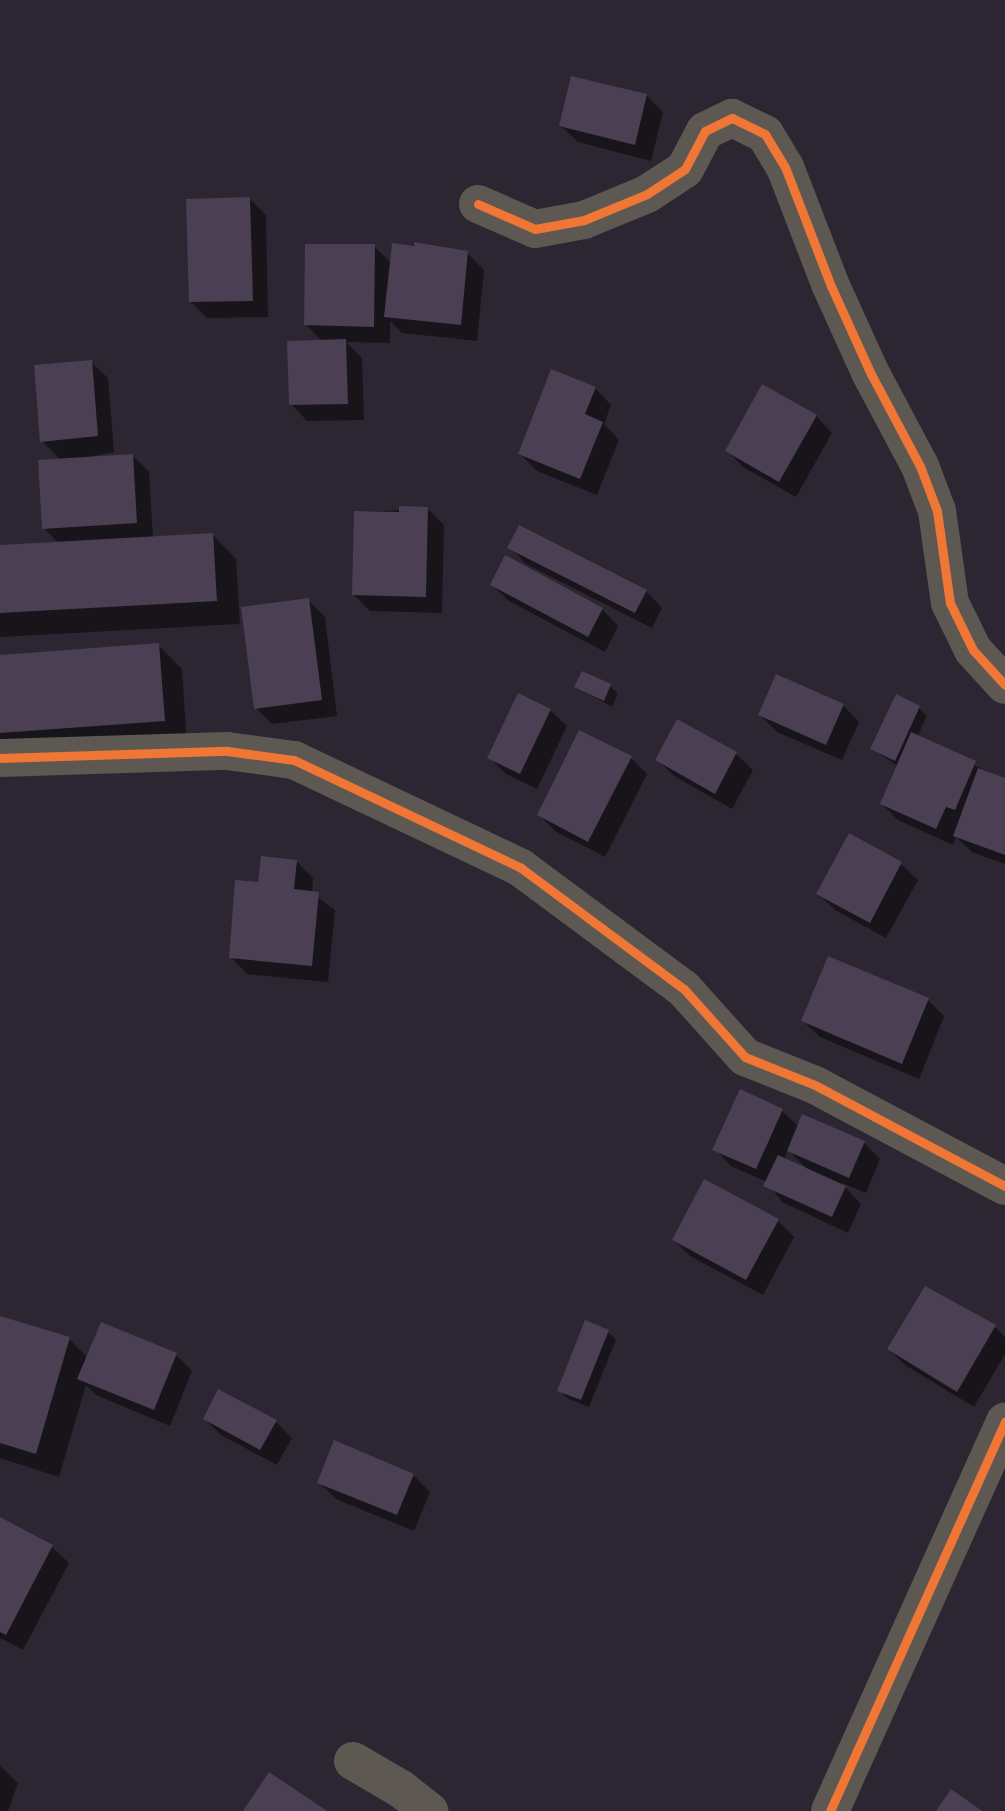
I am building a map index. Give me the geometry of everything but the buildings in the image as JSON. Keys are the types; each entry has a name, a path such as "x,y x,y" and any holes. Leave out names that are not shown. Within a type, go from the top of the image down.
{"street":[{"path":"478,204 535,229 584,220 647,194 685,169 705,131 732,118 765,134 785,167 831,286 871,374 920,466 937,511 950,603 973,650 1005,685"},
{"path":"0,758 227,751 305,765 521,868 684,989 745,1057 815,1085 1005,1186"},
{"path":"830,1811 1005,1420"},
{"path":"352,1761 401,1788 429,1811"}],"cycle path":[{"path":"478,204 535,229 584,220 647,194 685,169 705,131 732,118 765,134 785,167 831,286 871,374 920,466 937,511 950,603 973,650 1005,685"},
{"path":"0,758 227,751 294,760 521,868 684,989 745,1057 815,1085 1005,1186"},
{"path":"830,1811 1005,1421"}]}
